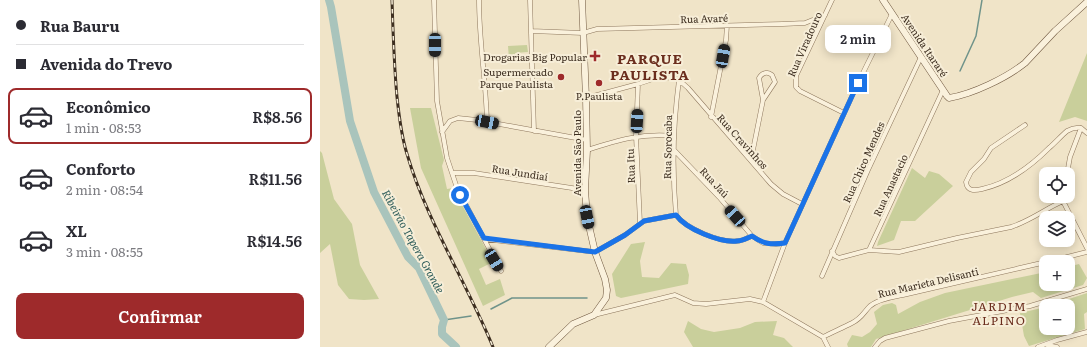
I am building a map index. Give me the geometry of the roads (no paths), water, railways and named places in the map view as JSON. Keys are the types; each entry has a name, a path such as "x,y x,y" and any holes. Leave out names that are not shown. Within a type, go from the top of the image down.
{"main road":[{"name":"Avenida São Paulo","path":"582,0 587,140 585,190 587,217 595,252 605,279 607,290 606,298 594,315"},
{"name":"Avenida Itararé","path":"883,0 949,98 972,91 1018,69 1025,64 1055,31 1087,2"},
{"path":"549,347 573,324 594,315"}],"street":[{"path":"434,0 436,87 447,158 457,188 501,271"},
{"path":"479,0 479,24 485,79 487,122"},
{"path":"530,0 534,131"},
{"name":"Rua Viradouro","path":"832,0 795,81 796,87 800,91 844,113"},
{"path":"763,302 785,243 802,204 892,14"},
{"name":"Rua Avaré","path":"531,31 583,33 597,29 800,24 824,16"},
{"path":"711,117 725,45 727,25"},
{"name":"Rua Chico Mendes","path":"822,276 868,170 921,57"},
{"path":"751,160 762,100 759,78 762,74 767,72 772,74 775,82 762,100"},
{"path":"586,98 659,77 669,77 679,80"},
{"name":"Rua Cravinhos","path":"679,80 688,88 711,117 777,190 802,204"},
{"name":"Rua Sorocaba","path":"676,215 674,136 679,80"},
{"name":"Rua Itu","path":"638,84 636,136 640,223"},
{"name":"Rua Anastacio","path":"869,250 943,90"},
{"path":"442,132 447,124 454,119 467,119 587,140"},
{"path":"1025,126 991,148 986,157 968,176 966,182 968,188 977,190 1008,181 1038,158 1073,127 1081,128 1087,133"},
{"path":"1068,167 1070,157 1081,128"},
{"path":"587,150 636,136 674,136"},
{"name":"Rua Jaú","path":"674,150 752,236 763,243 785,243"},
{"name":"Rua Jundiaí","path":"452,173 474,174 585,190"},
{"path":"832,251 835,256 839,258 869,250 899,252 1011,226 1023,222 1060,203"},
{"path":"1064,203 1087,248"},
{"path":"484,238 595,252 625,235 640,223 676,215 681,221 690,227 719,239 735,241 752,236"},
{"name":"Rua Marieta Delisanti","path":"1075,255 1087,252"},
{"name":"Rua Marieta Delisanti","path":"823,337 862,317 870,306 880,301 1039,264"},
{"path":"875,347 885,338 925,326 1030,306 1087,289"},
{"path":"594,315 674,295 693,303 706,304 750,299 763,302 823,337 828,347"},
{"path":"1038,347 1087,332"},
{"path":"1046,344 1057,347"}],"waterway":[{"name":"Ribeirão Tapera Grande","path":"329,0 350,121 374,192 408,257 419,268 444,320 442,334 456,347"},
{"path":"960,71 976,36 982,0"},
{"path":"491,309 512,298 587,298"},
{"path":"444,320 471,316"}],"railway":[{"path":"392,0 394,61 399,118 407,154 425,204 493,347"}],"place":[{"name":"Drogarias Big Popular","path":"595,56"},
{"name":"Supermercado Parque Paulista","path":"561,77"},
{"name":"P.Paulista","path":"599,83"}],"district":[{"name":"PARQUE PAULISTA","path":"650,66"},
{"name":"JARDIM ALPINO","path":"999,313"}]}
